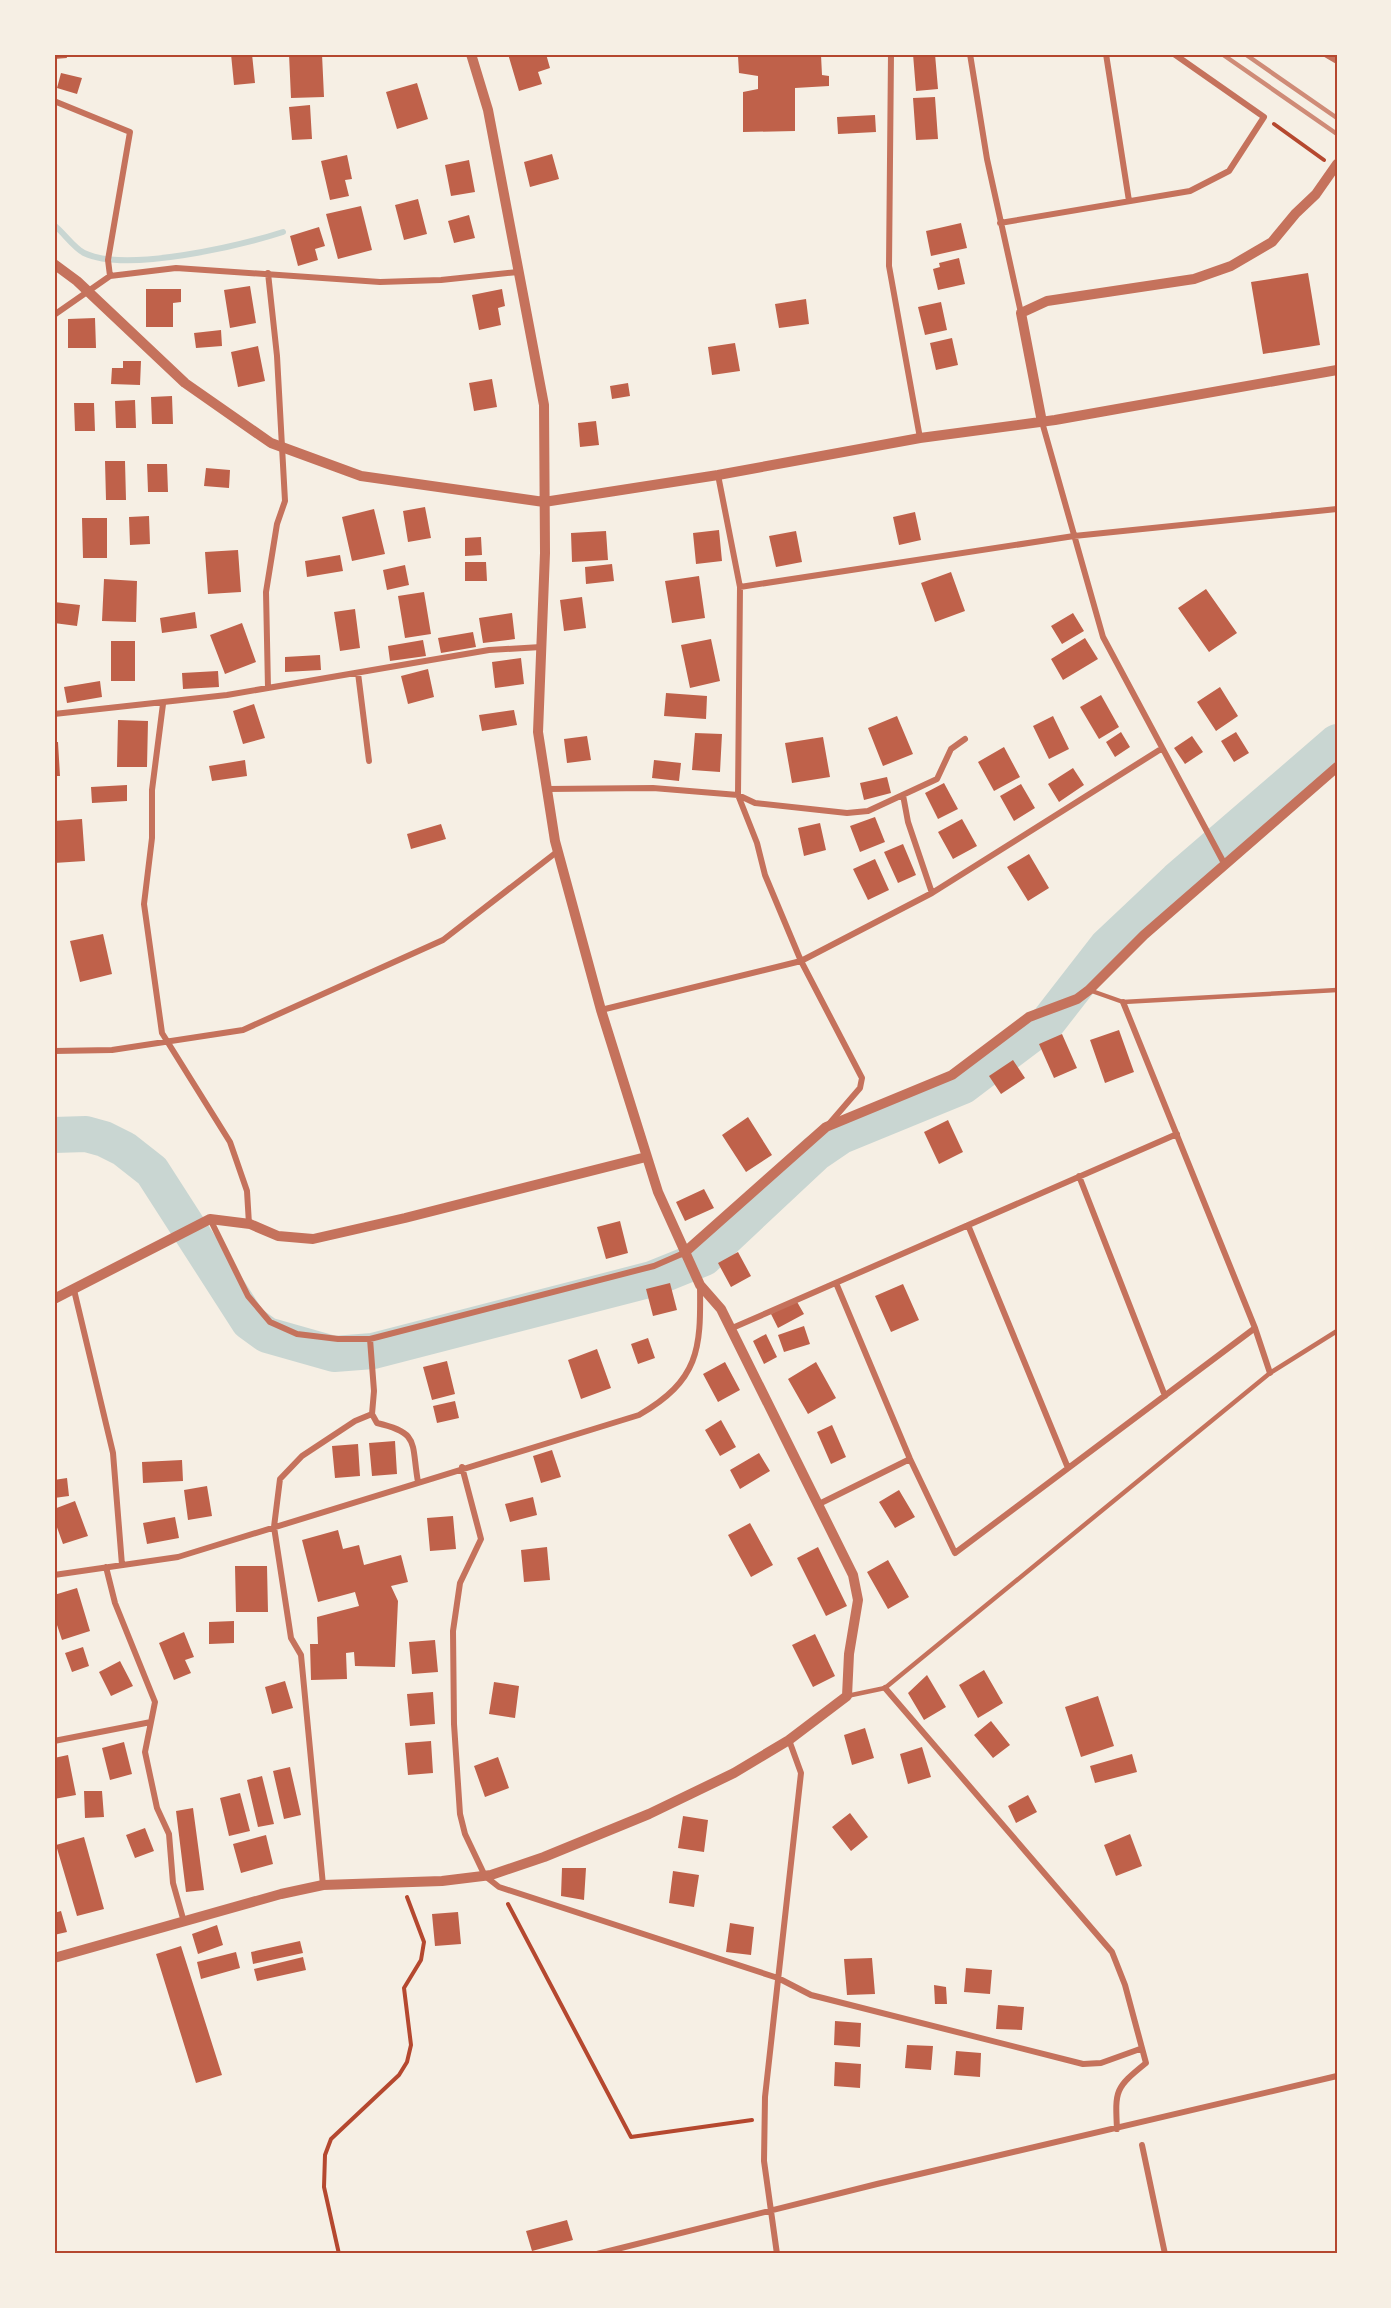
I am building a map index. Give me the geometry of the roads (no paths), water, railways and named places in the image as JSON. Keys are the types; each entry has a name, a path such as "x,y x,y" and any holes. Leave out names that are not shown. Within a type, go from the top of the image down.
{"street":[{"path":"891,54 889,266 920,438"},
{"path":"970,54 1000,223 1021,313 1042,422 1103,637 1225,865"},
{"path":"1106,54 1129,201"},
{"path":"1000,223 1190,191 1229,171 1264,117 1174,54"},
{"path":"1325,54 1337,61"},
{"path":"54,1958 281,1894 323,1885 485,1876 544,1857 649,1814 734,1773 789,1740 847,1696 849,1654 858,1600 853,1575 730,1329 720,1310 700,1285 684,1253 646,1157 601,1010 558,851 538,732 545,553 544,405 488,110 473,55"},
{"path":"54,101 130,132 108,260 110,276"},
{"path":"1021,313 1047,301 1194,279 1231,267 1272,242 1296,213 1316,194 1333,168"},
{"path":"54,264 88,291 185,383 271,442 361,476 544,502 718,475 920,438 1042,422 1337,370"},
{"path":"54,315 110,276 176,268 380,282 441,280 518,272"},
{"path":"268,273 283,447 285,501 277,524 266,592 268,688"},
{"path":"210,1219 248,1296 270,1322 297,1334 369,1339 654,1266 684,1253 826,1127 860,1088 862,1078 801,961 765,875 757,843 738,795 740,587 718,475"},
{"path":"740,587 1074,536 1337,508"},
{"path":"54,714 163,704 489,650 542,647"},
{"path":"358,673 369,761"},
{"path":"163,704 152,790 152,838 144,904 162,1034 230,1142 247,1191 249,1224"},
{"path":"547,789 653,788 738,795 755,803 847,813 868,811 937,778 951,749 965,740"},
{"path":"601,1010 801,961 932,893 1161,749"},
{"path":"826,1127 952,1075 1029,1017 1077,999 1144,935 1337,768"},
{"path":"903,795 908,822 932,893"},
{"path":"54,1052 112,1050 243,1030 443,940 558,851"},
{"path":"1123,1002 1255,1328 1270,1373"},
{"path":"730,1329 1177,1134"},
{"path":"54,1299 210,1219 249,1224 278,1236 313,1239 646,1157"},
{"path":"1079,1176 1165,1396"},
{"path":"968,1225 1068,1468"},
{"path":"836,1283 910,1459 955,1553 1255,1328"},
{"path":"54,1575 178,1557 462,1467 639,1415 665,1400 690,1372 700,1329 700,1285"},
{"path":"74,1290 113,1453 122,1565"},
{"path":"369,1339 374,1391 372,1414 377,1423 402,1429 410,1438 418,1482"},
{"path":"323,1885 301,1655 291,1638 273,1527 280,1479 302,1456 356,1421 372,1414"},
{"path":"819,1504 910,1459"},
{"path":"462,1467 481,1539 460,1583 453,1632 454,1724 460,1814 465,1834 485,1876 499,1887 778,1978 811,1995 1083,2064 1101,2063 1140,2049"},
{"path":"106,1567 115,1603 155,1702 145,1752 157,1808 169,1834 173,1884 184,1922"},
{"path":"885,1688 1112,1952 1125,1985 1140,2049 1146,2063 1125,2081 1116,2096 1117,2129"},
{"path":"54,1740 151,1722"},
{"path":"777,2254 764,2161 765,2118 801,1773 789,1740"},
{"path":"597,2254 877,2184 1337,2076"},
{"path":"1142,2145 1165,2254"}],"lane":[{"path":"1089,990 1123,1002 1337,990"},
{"path":"847,1696 885,1688 1270,1373 1337,1331"}],"waterway":[{"path":"54,225 76,248 84,253 103,258 127,260 154,259 212,250 283,232"},
{"path":"54,1135 86,1134 104,1139 124,1149 152,1171 249,1322 267,1335 334,1354 373,1351 652,1279 704,1258 816,1153 841,1136 963,1086 1048,1022 1107,946 1177,880 1337,742"}],"railway":[{"path":"1222,54 1337,134"},
{"path":"1245,54 1337,118"}]}
